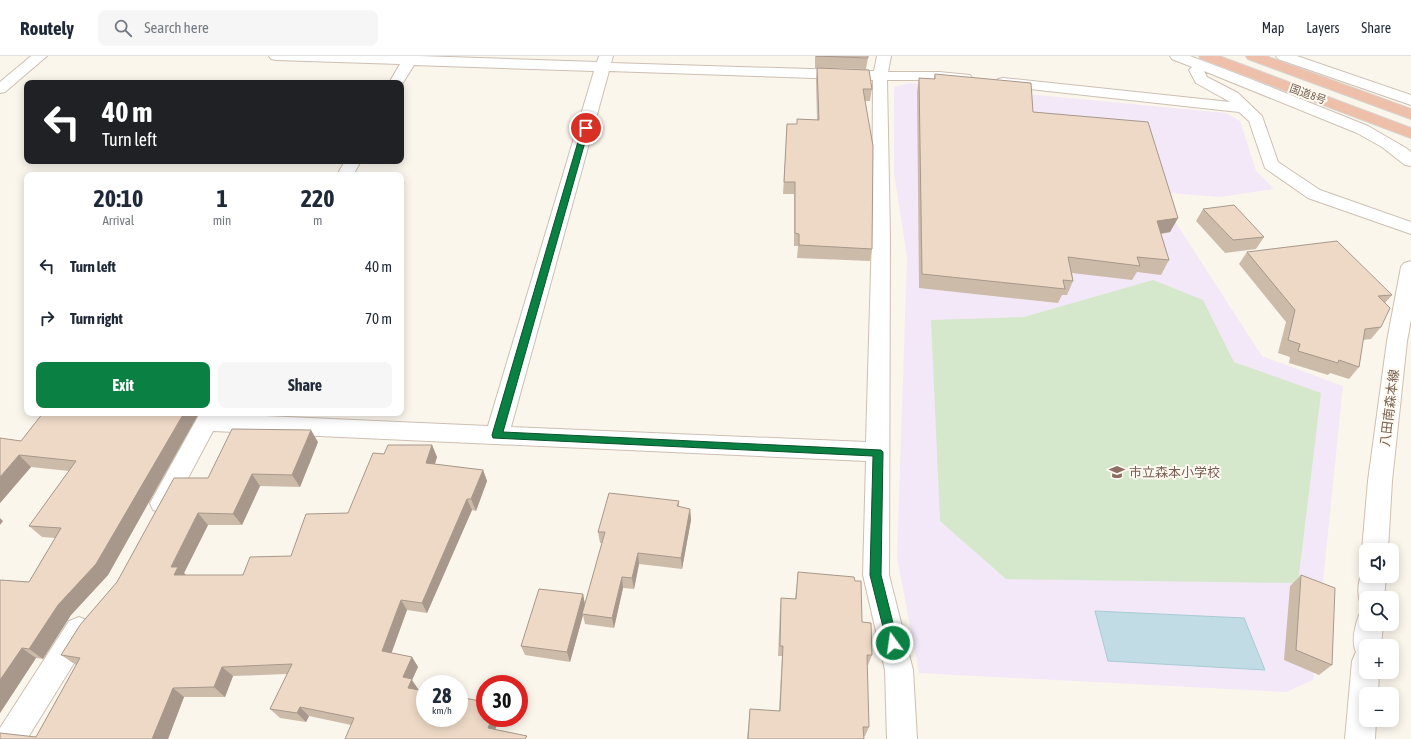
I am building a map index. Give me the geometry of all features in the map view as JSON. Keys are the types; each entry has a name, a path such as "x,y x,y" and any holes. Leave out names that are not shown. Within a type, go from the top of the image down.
{"highway":[{"name":"国道8号","path":"1206,56 1411,133"},
{"name":"国道8号","path":"1253,56 1411,114"}],"street":[{"path":"0,90 40,56"},
{"path":"276,56 882,66 939,76 1244,108"},
{"path":"1177,56 1231,76 1372,134 1402,152 1411,161"},
{"path":"1283,56 1411,100"},
{"path":"398,80 410,58"},
{"path":"497,435 605,61"},
{"path":"882,66 876,575 899,670 902,739"},
{"path":"1196,70 1201,80 1233,96 1256,119 1271,164 1314,194 1411,228"},
{"name":"八田南森本線","path":"1376,543 1380,481 1396,349 1411,267"},
{"path":"151,523 208,418 497,435 878,452"},
{"path":"10,739 82,625 92,613"},
{"path":"1360,739 1365,679"}],"shaded area":[{"name":"市立森本小学校","path":"910,83 1226,113 1240,121 1256,171 1274,189 1220,197 1156,192 1262,356 1343,386 1313,680 1286,692 919,673 897,557 907,257 894,173 894,87"}],"green space":[{"path":"1153,280 1203,300 1234,362 1321,393 1298,583 1006,579 940,521 931,320 1024,317"}],"water":[{"path":"1095,611 1244,618 1265,670 1108,661"}],"building":[{"path":"816,56 868,56 868,58"},
{"path":"817,68 869,70 872,89 863,89 873,146 872,249 799,245 799,234 795,233 795,182 784,182 787,124 797,124 797,119 819,120"},
{"path":"935,74 1031,83 1033,112 1148,122 1178,218 1157,221 1169,260 1137,257 1140,266 1068,257 1073,281 1063,280 1065,289 922,274 919,78 935,79"},
{"path":"1234,205 1264,237 1233,240 1203,209"},
{"path":"1337,241 1392,295 1378,296 1390,308 1381,327 1365,329 1359,367 1339,360 1338,363 1298,351 1300,344 1288,340 1295,310 1247,252"},
{"path":"41,416 182,416 96,564 58,605 29,649 22,648 0,680 0,580 29,582 61,528 29,526 76,461 19,455 0,477 0,438 21,441"},
{"path":"232,429 311,430 292,475 252,474 233,514 198,513 171,567 178,567 174,575 243,575 250,557 291,556 306,514 348,513 373,453 384,454 388,445 432,445 426,463 483,470 471,499 467,499 422,603 401,600 382,651 412,657 403,677 412,679 408,688 416,689 416,727 468,727 468,699 476,700 476,727 488,727 527,736 525,739 345,739 354,718 300,707 297,713 270,709 292,664 222,667 214,687 173,688 152,739 0,739 0,733 36,737 80,658 61,655 80,625 117,582 174,478 208,478"},
{"path":"609,493 679,501 677,506 690,509 681,558 638,553 632,578 622,577 612,618 582,614 605,532 598,532"},
{"path":"798,572 854,577 855,581 861,581 862,622 871,623 872,655 867,655 869,727 863,727 864,739 748,739 750,709 780,711 783,646 780,646 781,598 796,599"},
{"path":"1301,575 1335,588 1332,665 1296,650"},
{"path":"539,589 583,594 567,652 521,646"}],"place":[{"name":"市立森本小学校","path":"1117,472"}],"route":[{"path":"586,128 497,435 878,452 876,575 893,643"}]}
